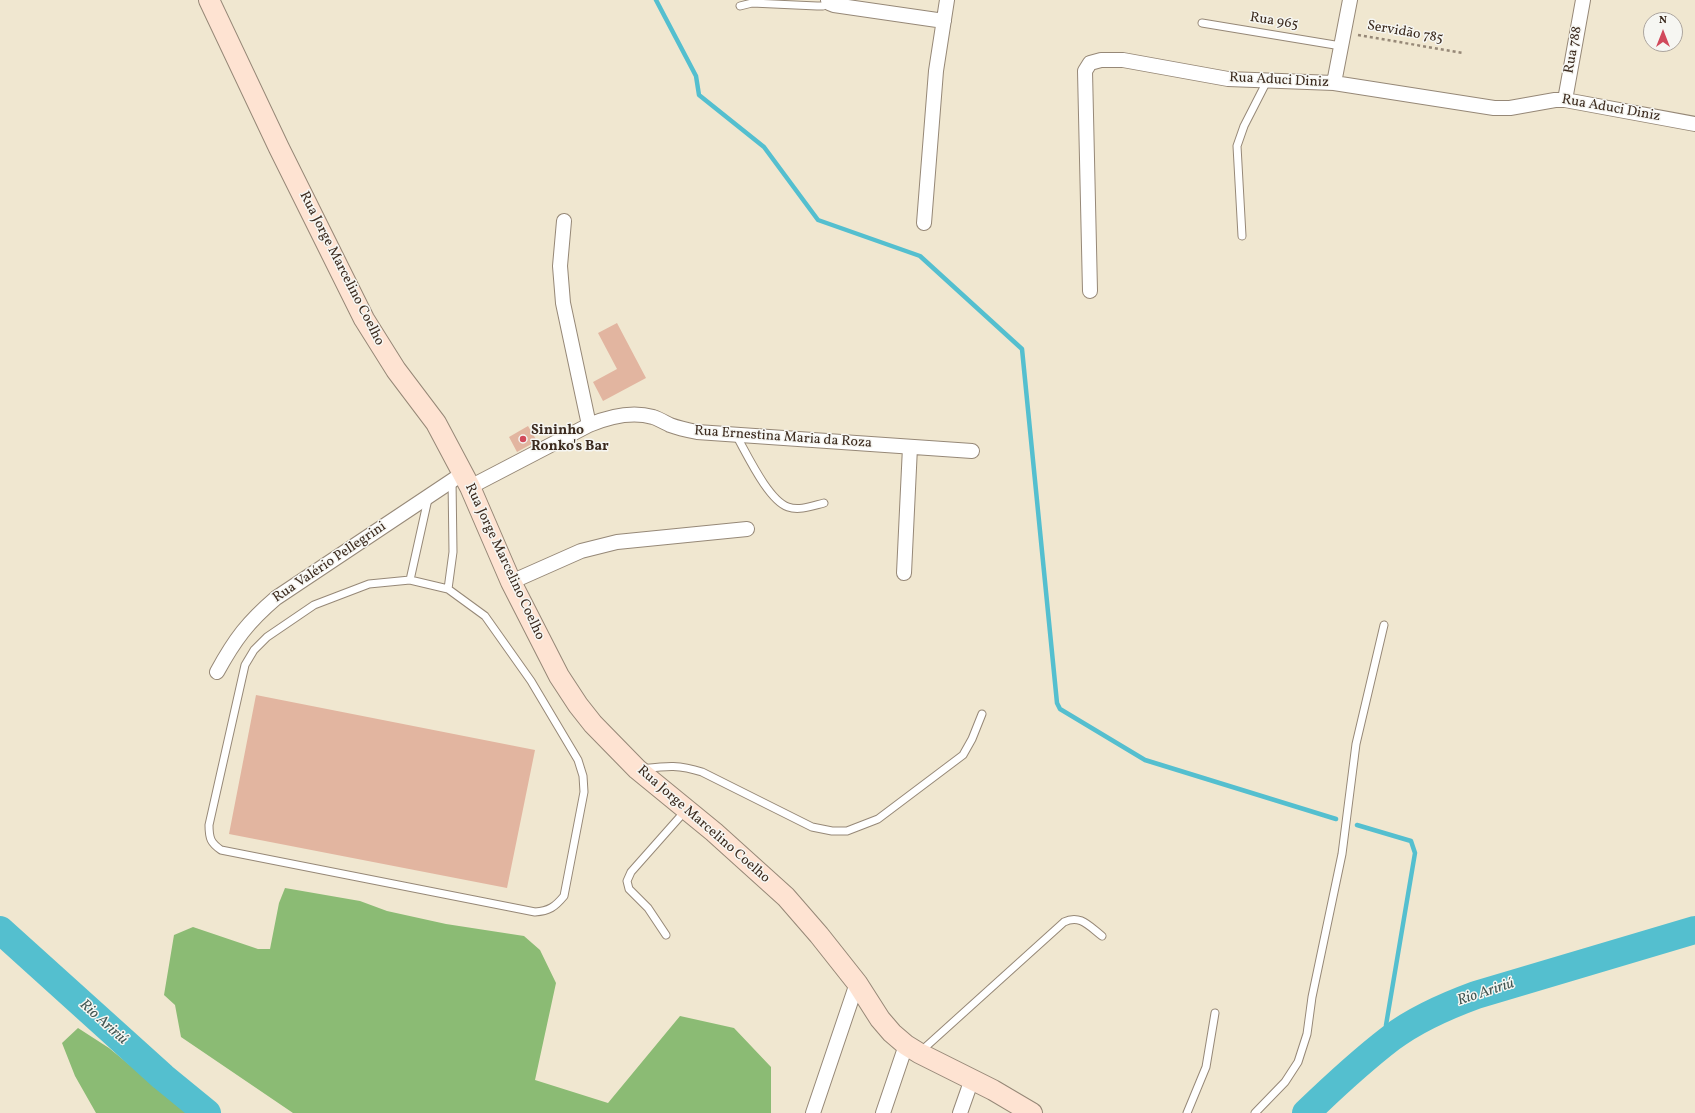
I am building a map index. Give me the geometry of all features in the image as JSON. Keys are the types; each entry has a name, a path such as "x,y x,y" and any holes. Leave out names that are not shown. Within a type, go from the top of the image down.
{"street":[{"name":"Rua Jorge Marcelino Coelho","path":"209,0 279,148 364,319 396,370 436,424 461,480 511,582 559,676 578,705 593,724 637,769 714,832 786,897 819,935 857,983 880,1019 913,1049 972,1079 1031,1113"},
{"path":"924,223 936,71 947,0"},
{"path":"1334,83 1350,0"},
{"name":"Rua 788","path":"1565,100 1583,0"},
{"path":"828,2 944,21"},
{"name":"Rua Aduci Diniz","path":"1090,291 1085,71 1090,63 1101,60 1123,60 1228,79 1334,83 1494,108 1510,108 1555,100 1565,100 1695,124"},
{"path":"564,221 560,266 563,303 589,425"},
{"name":"Rua Ernestina Maria da Roza","path":"461,480 601,420 618,416 645,415 654,417 683,429 697,432 972,451"},
{"path":"904,573 910,447"},
{"name":"Rua Valério Pellegrini","path":"217,672 243,629 257,614 276,598 428,496 461,480"},
{"path":"511,582 581,551 617,542 747,529"},
{"path":"813,1113 857,983"},
{"path":"883,1113 913,1049"},
{"path":"960,1113 972,1079"}],"lane":[{"path":"740,6 752,3 823,6 828,2"},
{"name":"Rua 965","path":"1202,23 1342,39"},
{"path":"1242,236 1237,146 1244,126 1267,81"},
{"path":"736,435 769,492 778,501 787,506 798,508 824,503"},
{"path":"448,589 461,480"},
{"path":"410,580 428,496"},
{"path":"410,580 448,589 485,616 531,681 578,760 583,776 584,792 564,896 556,906 546,911 535,912 229,852 221,850 213,844 209,834 209,826 245,666 254,650 267,637 314,604 369,584 410,580"},
{"path":"1255,1113 1288,1077 1298,1062 1307,1034 1312,997 1342,854 1356,744 1384,625"},
{"path":"637,769 670,765 686,767 702,772 812,827 832,831 847,831 878,819 944,771 963,755 972,739 982,714"},
{"path":"666,935 656,917 630,889 627,881 631,872 686,810"},
{"path":"913,1049 1064,922 1076,918 1102,936"},
{"path":"1187,1113 1206,1068 1215,1013"}],"path":[{"name":"Servidão 785","path":"1342,39 1463,53"}],"green space":[{"path":"285,888 360,901 387,911 446,924 524,936 540,950 556,983 535,1080 608,1103 680,1016 734,1028 771,1067 771,1113 293,1113 181,1037 175,1005 164,995 174,935 193,927 258,949 270,949 279,903"},
{"path":"78,1028 109,1048 188,1113 96,1113 75,1076 62,1043"}],"building":[{"path":"617,323 646,378 603,401 593,382 617,369 598,333"},
{"name":"Sininho Ronko's Bar","path":"528,426 537,441 517,452 509,437"},
{"path":"256,695 535,750 507,888 229,834"}],"waterway":[{"path":"656,0 696,76 699,95 764,147 818,220 920,256 1022,349 1057,703 1060,709 1145,760 1336,819"},
{"path":"1357,825 1411,841 1415,853 1386,1025 1387,1034 1392,1038"},
{"name":"Rio Aririú","path":"0,930 163,1077 207,1113"},
{"name":"Rio Aririú","path":"1306,1113 1347,1074 1380,1047 1401,1031 1432,1014 1476,995 1695,930"}],"place":[{"name":"Sininho Ronko's Bar","path":"523,439"}]}
